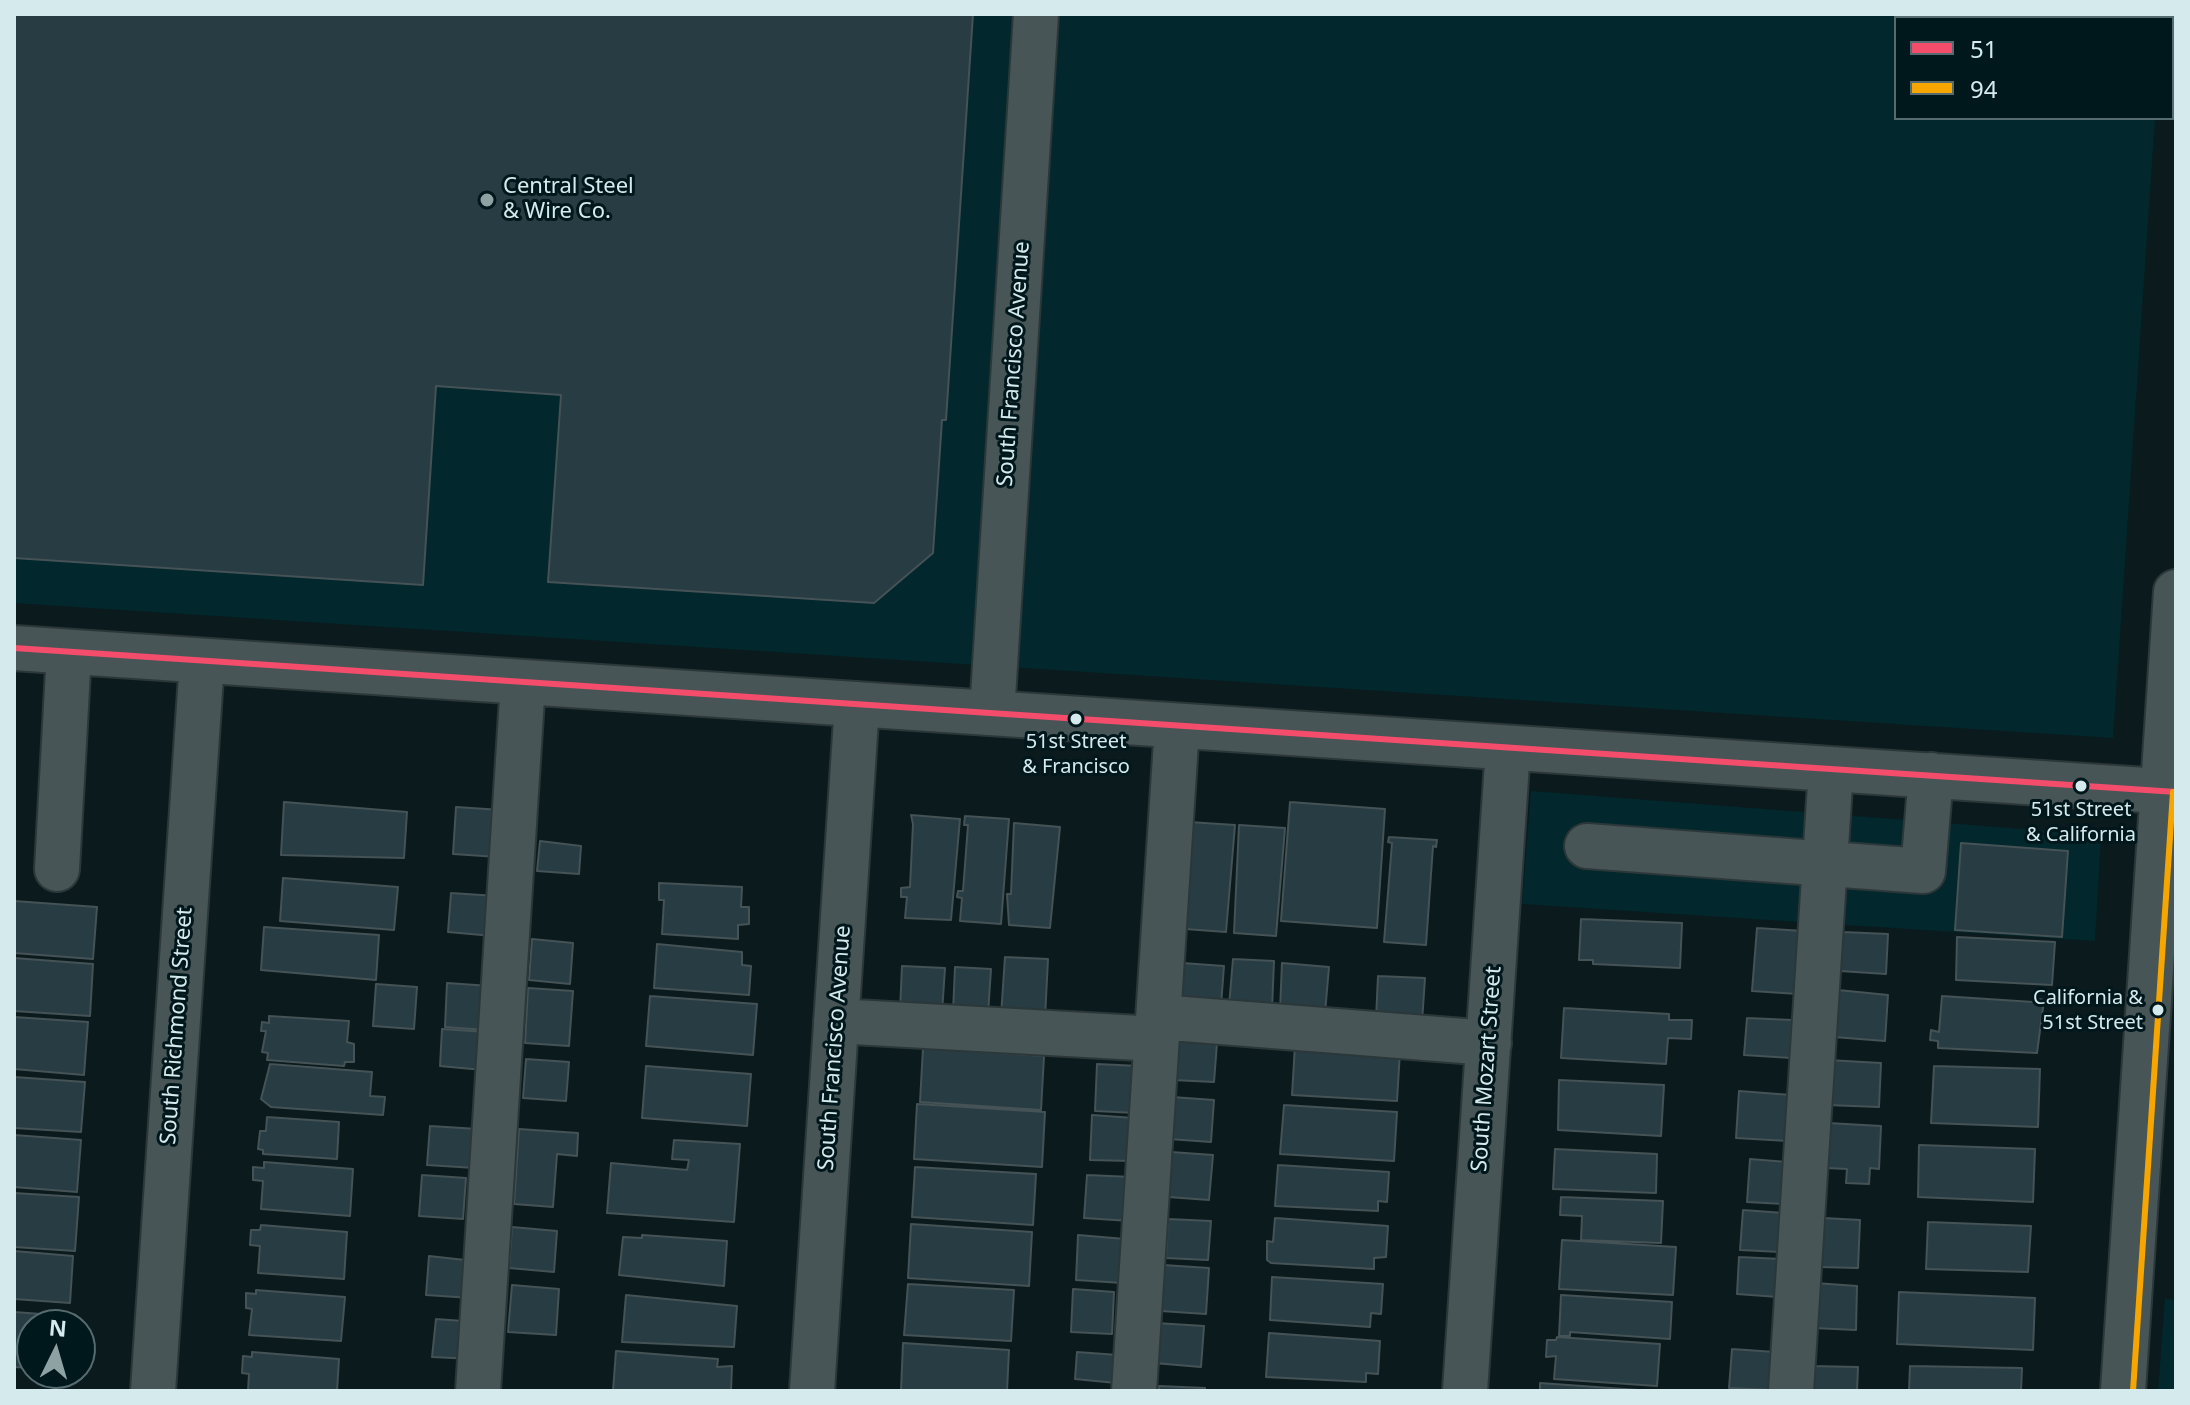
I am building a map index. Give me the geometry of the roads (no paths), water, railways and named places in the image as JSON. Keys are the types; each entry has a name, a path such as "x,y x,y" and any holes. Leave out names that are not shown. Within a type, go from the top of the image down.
{"street":[{"name":"South Francisco Avenue","path":"992,713 1036,14"},
{"path":"2123,1391 2159,1107 2176,592"},
{"path":"14,648 2169,791"},
{"path":"57,869 69,652"},
{"name":"South Richmond Street","path":"153,1391 202,661"},
{"path":"478,1391 523,682"},
{"name":"South Francisco Avenue","path":"812,1391 857,704"},
{"path":"1134,1391 1177,726"},
{"name":"South Mozart Street","path":"1465,1391 1508,748"},
{"path":"1791,1391 1831,769"},
{"path":"1587,846 1923,871 1931,775"},
{"path":"836,1021 1157,1028 1489,1043"}],"place":[{"name":"Central Steel & Wire Co.","path":"487,200"},
{"name":"51st Street & Francisco","path":"1076,719"},
{"name":"51st Street & California","path":"2081,786"},
{"name":"California & 51st Street","path":"2158,1010"}]}
